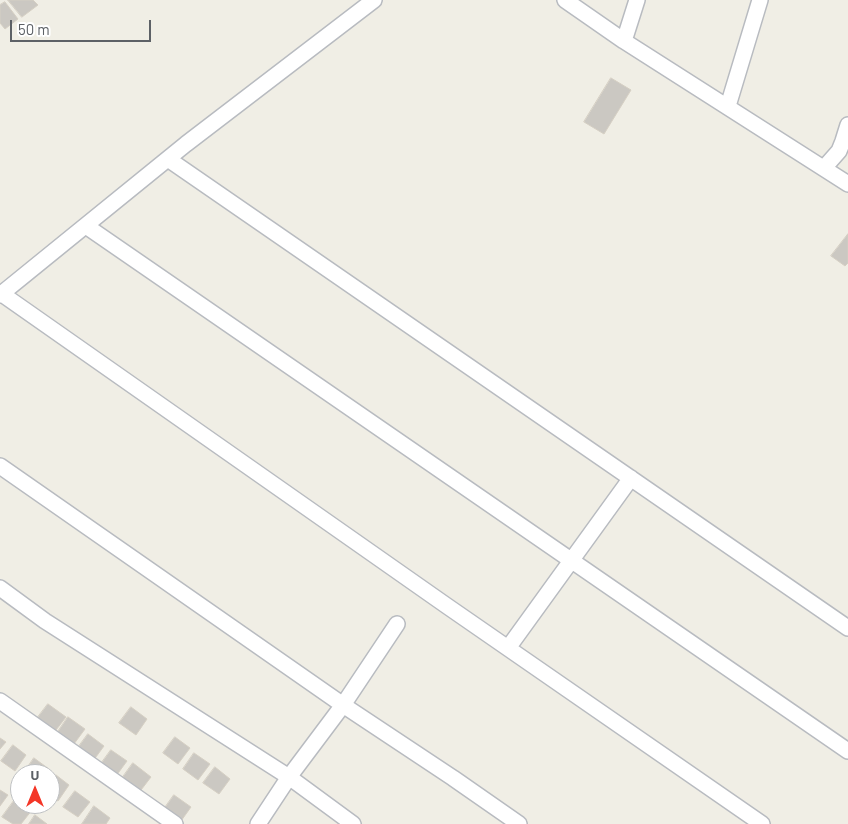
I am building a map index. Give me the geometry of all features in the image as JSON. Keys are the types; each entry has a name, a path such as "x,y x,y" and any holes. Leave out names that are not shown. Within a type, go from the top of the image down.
{"street":[{"path":"374,0 168,159 1,295 762,824"},
{"path":"565,0 624,41 848,184"},
{"path":"624,41 637,0"},
{"path":"728,106 760,0"},
{"path":"824,168 839,151 848,126"},
{"path":"168,159 848,628"},
{"path":"86,226 848,751"},
{"path":"0,466 343,705 519,824"},
{"path":"508,648 631,478"},
{"path":"0,588 45,621 289,778 353,824"},
{"path":"258,824 289,778 343,705 397,624"},
{"path":"0,701 175,824"}],"building":[{"path":"8,0 33,0 38,5 22,17"},
{"path":"5,2 18,19 5,29 0,23 0,5"},
{"path":"611,78 631,90 604,134 584,122"},
{"path":"848,234 848,263 845,266 831,256"},
{"path":"48,704 66,717 53,734 35,721"},
{"path":"131,707 147,719 136,735 119,723"},
{"path":"68,717 85,729 71,748 55,736"},
{"path":"88,734 104,746 93,761 77,749"},
{"path":"175,737 190,748 178,764 163,753"},
{"path":"0,738 6,742 0,749"},
{"path":"13,745 26,755 20,764 10,764 10,767 1,761"},
{"path":"111,750 127,761 116,776 100,765"},
{"path":"194,753 210,764 198,780 183,769"},
{"path":"34,758 42,764 30,764"},
{"path":"133,763 151,777 138,794 120,781"},
{"path":"215,767 230,779 219,794 203,783"},
{"path":"60,778 69,785 60,798"},
{"path":"0,790 8,795 0,806"},
{"path":"75,791 90,802 78,817 63,807"},
{"path":"174,795 191,807 181,821 164,809"},
{"path":"10,806 10,814 29,814 21,824 13,824 2,817"},
{"path":"94,806 110,818 106,824 82,824"},
{"path":"35,815 47,824 29,824"}]}
